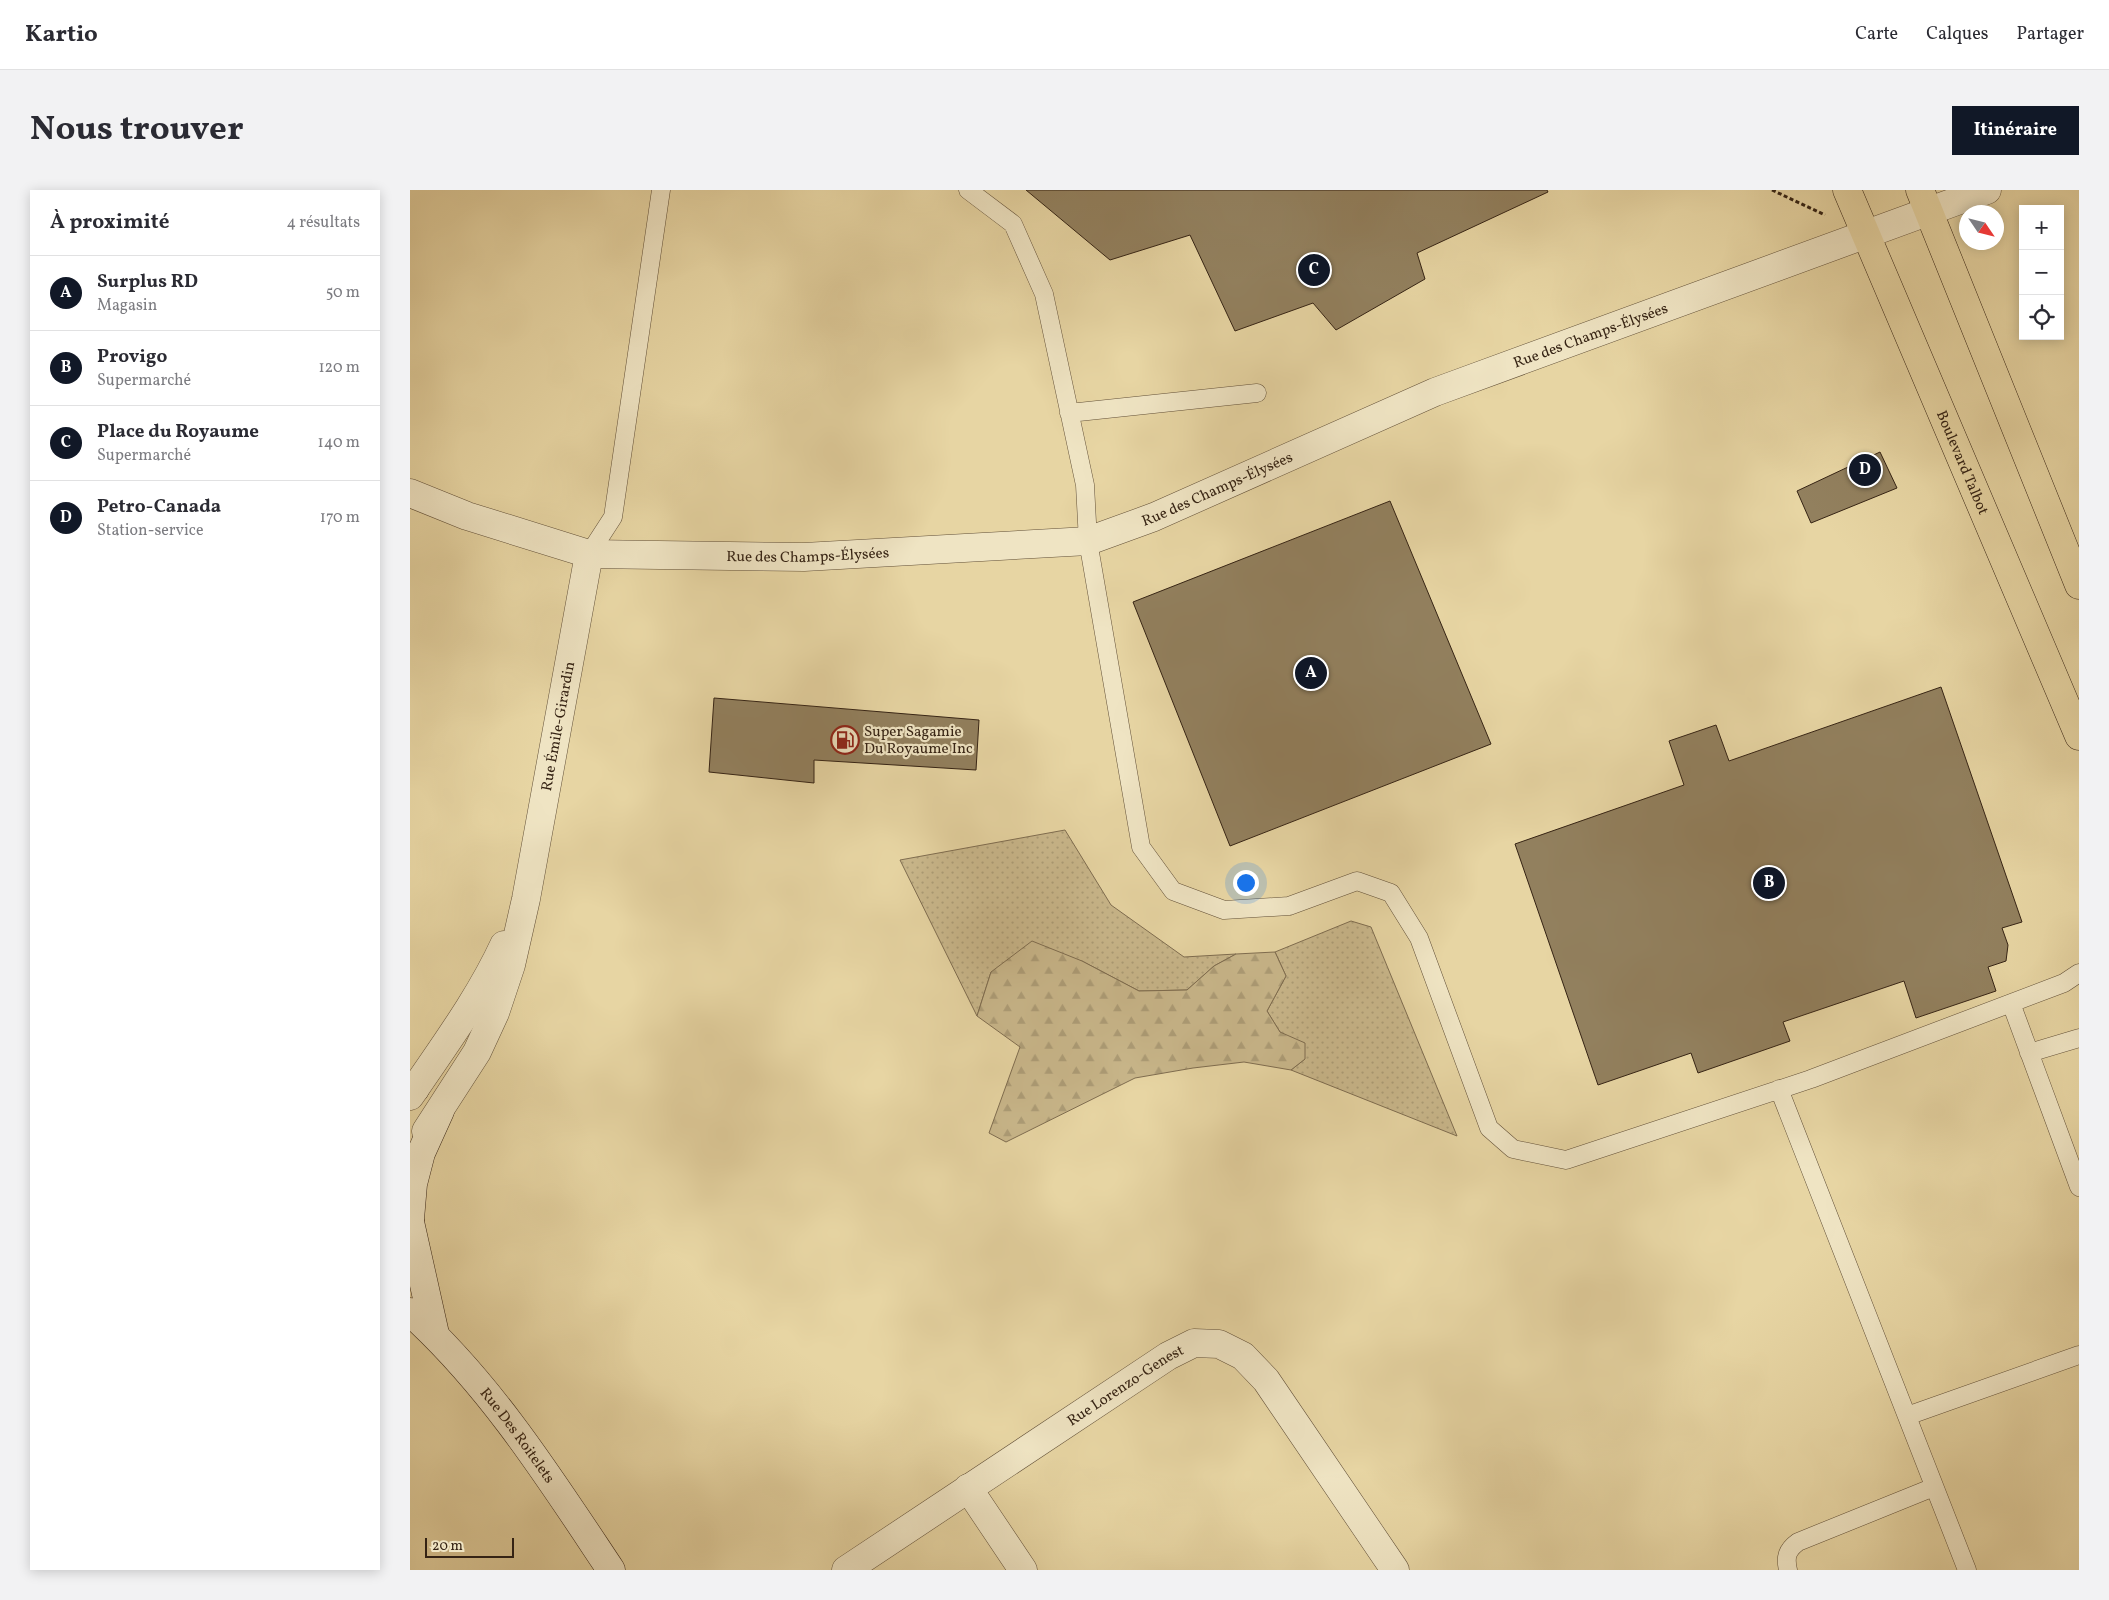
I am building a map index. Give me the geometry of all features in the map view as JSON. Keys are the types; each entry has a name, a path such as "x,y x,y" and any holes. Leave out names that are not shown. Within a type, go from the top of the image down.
{"main road":[{"name":"Boulevard Talbot","path":"1847,190 2079,736"},
{"path":"1924,200 2079,585"}],"street":[{"name":"Rue des Champs-Élysées","path":"410,493 467,516 589,554 804,557 1088,542 1154,517 1435,392 1866,234 1924,200 1987,190"},
{"name":"Rue Émile-Girardin","path":"410,1154 440,1112 476,1052 495,1013 511,965 526,899 589,554"},
{"name":"Rue Émile-Girardin","path":"412,1092 448,1042 474,1000 502,950 526,899"},
{"path":"435,1334 410,1220 412,1184 421,1153 440,1112"},
{"name":"Rue Des Roitelets","path":"410,1312 435,1334 490,1398 534,1456 611,1570"},
{"name":"Rue Lorenzo-Genest","path":"846,1570 1168,1356 1194,1343 1219,1344 1243,1356 1266,1380 1395,1570"},
{"path":"968,1488 1023,1570"}],"lane":[{"path":"589,554 613,517 661,190"},
{"path":"968,190 1013,224 1044,294 1085,485 1088,542 1141,847 1173,891 1224,910 1289,906 1357,881 1391,893 1419,938 1489,1128 1513,1150 1566,1160 1778,1090 2064,983 2079,973"},
{"path":"1069,413 1257,393"},
{"path":"2011,1003 2079,1187"},
{"path":"2029,1053 2079,1038"},
{"path":"1778,1090 1967,1570"},
{"path":"1907,1416 2079,1355"},
{"path":"1788,1570 1786,1556 1790,1548 1798,1542 1934,1487"}],"path":[{"path":"1772,190 1826,215"}],"green space":[{"path":"1065,830 1111,905 1184,957 1236,954 1214,966 1187,990 1139,991 1082,961 991,972 977,1016 900,860"},
{"path":"1351,921 1371,927 1457,1136 1291,1070 1305,1059 1280,1032 1267,1011 1286,976 1275,952"},
{"path":"1032,941 1082,961 1139,991 1187,990 1214,966 1236,954 1275,952 1286,976 1267,1011 1280,1032 1305,1043 1305,1059 1291,1070 1244,1062 1135,1078 1006,1142 989,1133 1020,1047 977,1016 991,972"}],"building":[{"path":"1026,190 1547,190 1548,192 1417,253 1425,279 1336,330 1313,303 1235,331 1190,235 1110,260"},
{"path":"1880,452 1897,488 1811,523 1797,491"},
{"path":"1390,501 1491,744 1230,846 1133,602"},
{"path":"1941,687 2022,922 2002,928 2008,945 2006,961 1988,967 1996,991 1916,1018 1904,981 1783,1022 1790,1041 1698,1073 1691,1053 1598,1085 1515,844 1684,785 1669,741 1716,725 1729,761"},
{"name":"Super Sagamie Du Royaume Inc","path":"714,698 979,720 976,770 814,760 814,783 709,772"}],"place":[{"name":"Place du Royaume","path":"1314,270"},
{"name":"Petro-Canada","path":"1865,470"},
{"name":"Surplus RD","path":"1311,673"},
{"name":"Super Sagamie Du Royaume Inc","path":"845,740"},
{"name":"Provigo","path":"1769,883"}]}
